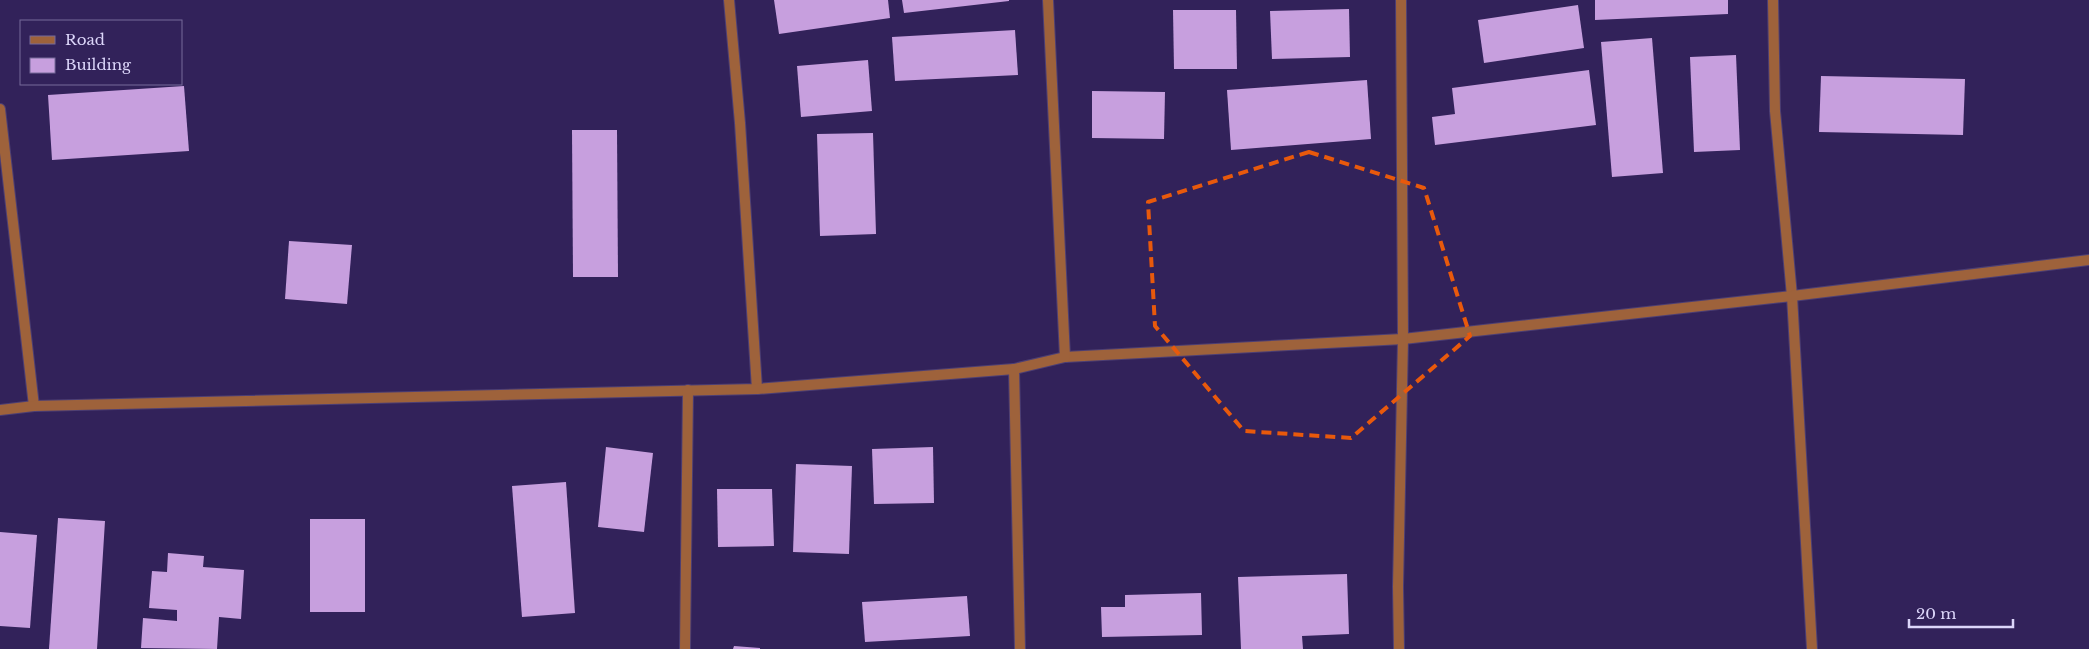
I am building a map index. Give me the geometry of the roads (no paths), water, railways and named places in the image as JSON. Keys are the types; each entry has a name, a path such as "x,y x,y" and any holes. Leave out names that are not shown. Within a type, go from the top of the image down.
{"street":[{"path":"729,0 740,123 757,389"},
{"path":"1048,0 1065,357"},
{"path":"1400,649 1398,587 1403,339 1401,0"},
{"path":"1773,0 1775,111 1792,296 1812,649"},
{"path":"0,109 34,406"},
{"path":"0,410 34,406 757,389 1014,369 1065,357 1403,339 1792,296 2089,260"},
{"path":"1014,369 1020,649"},
{"path":"685,649 688,390"}]}
